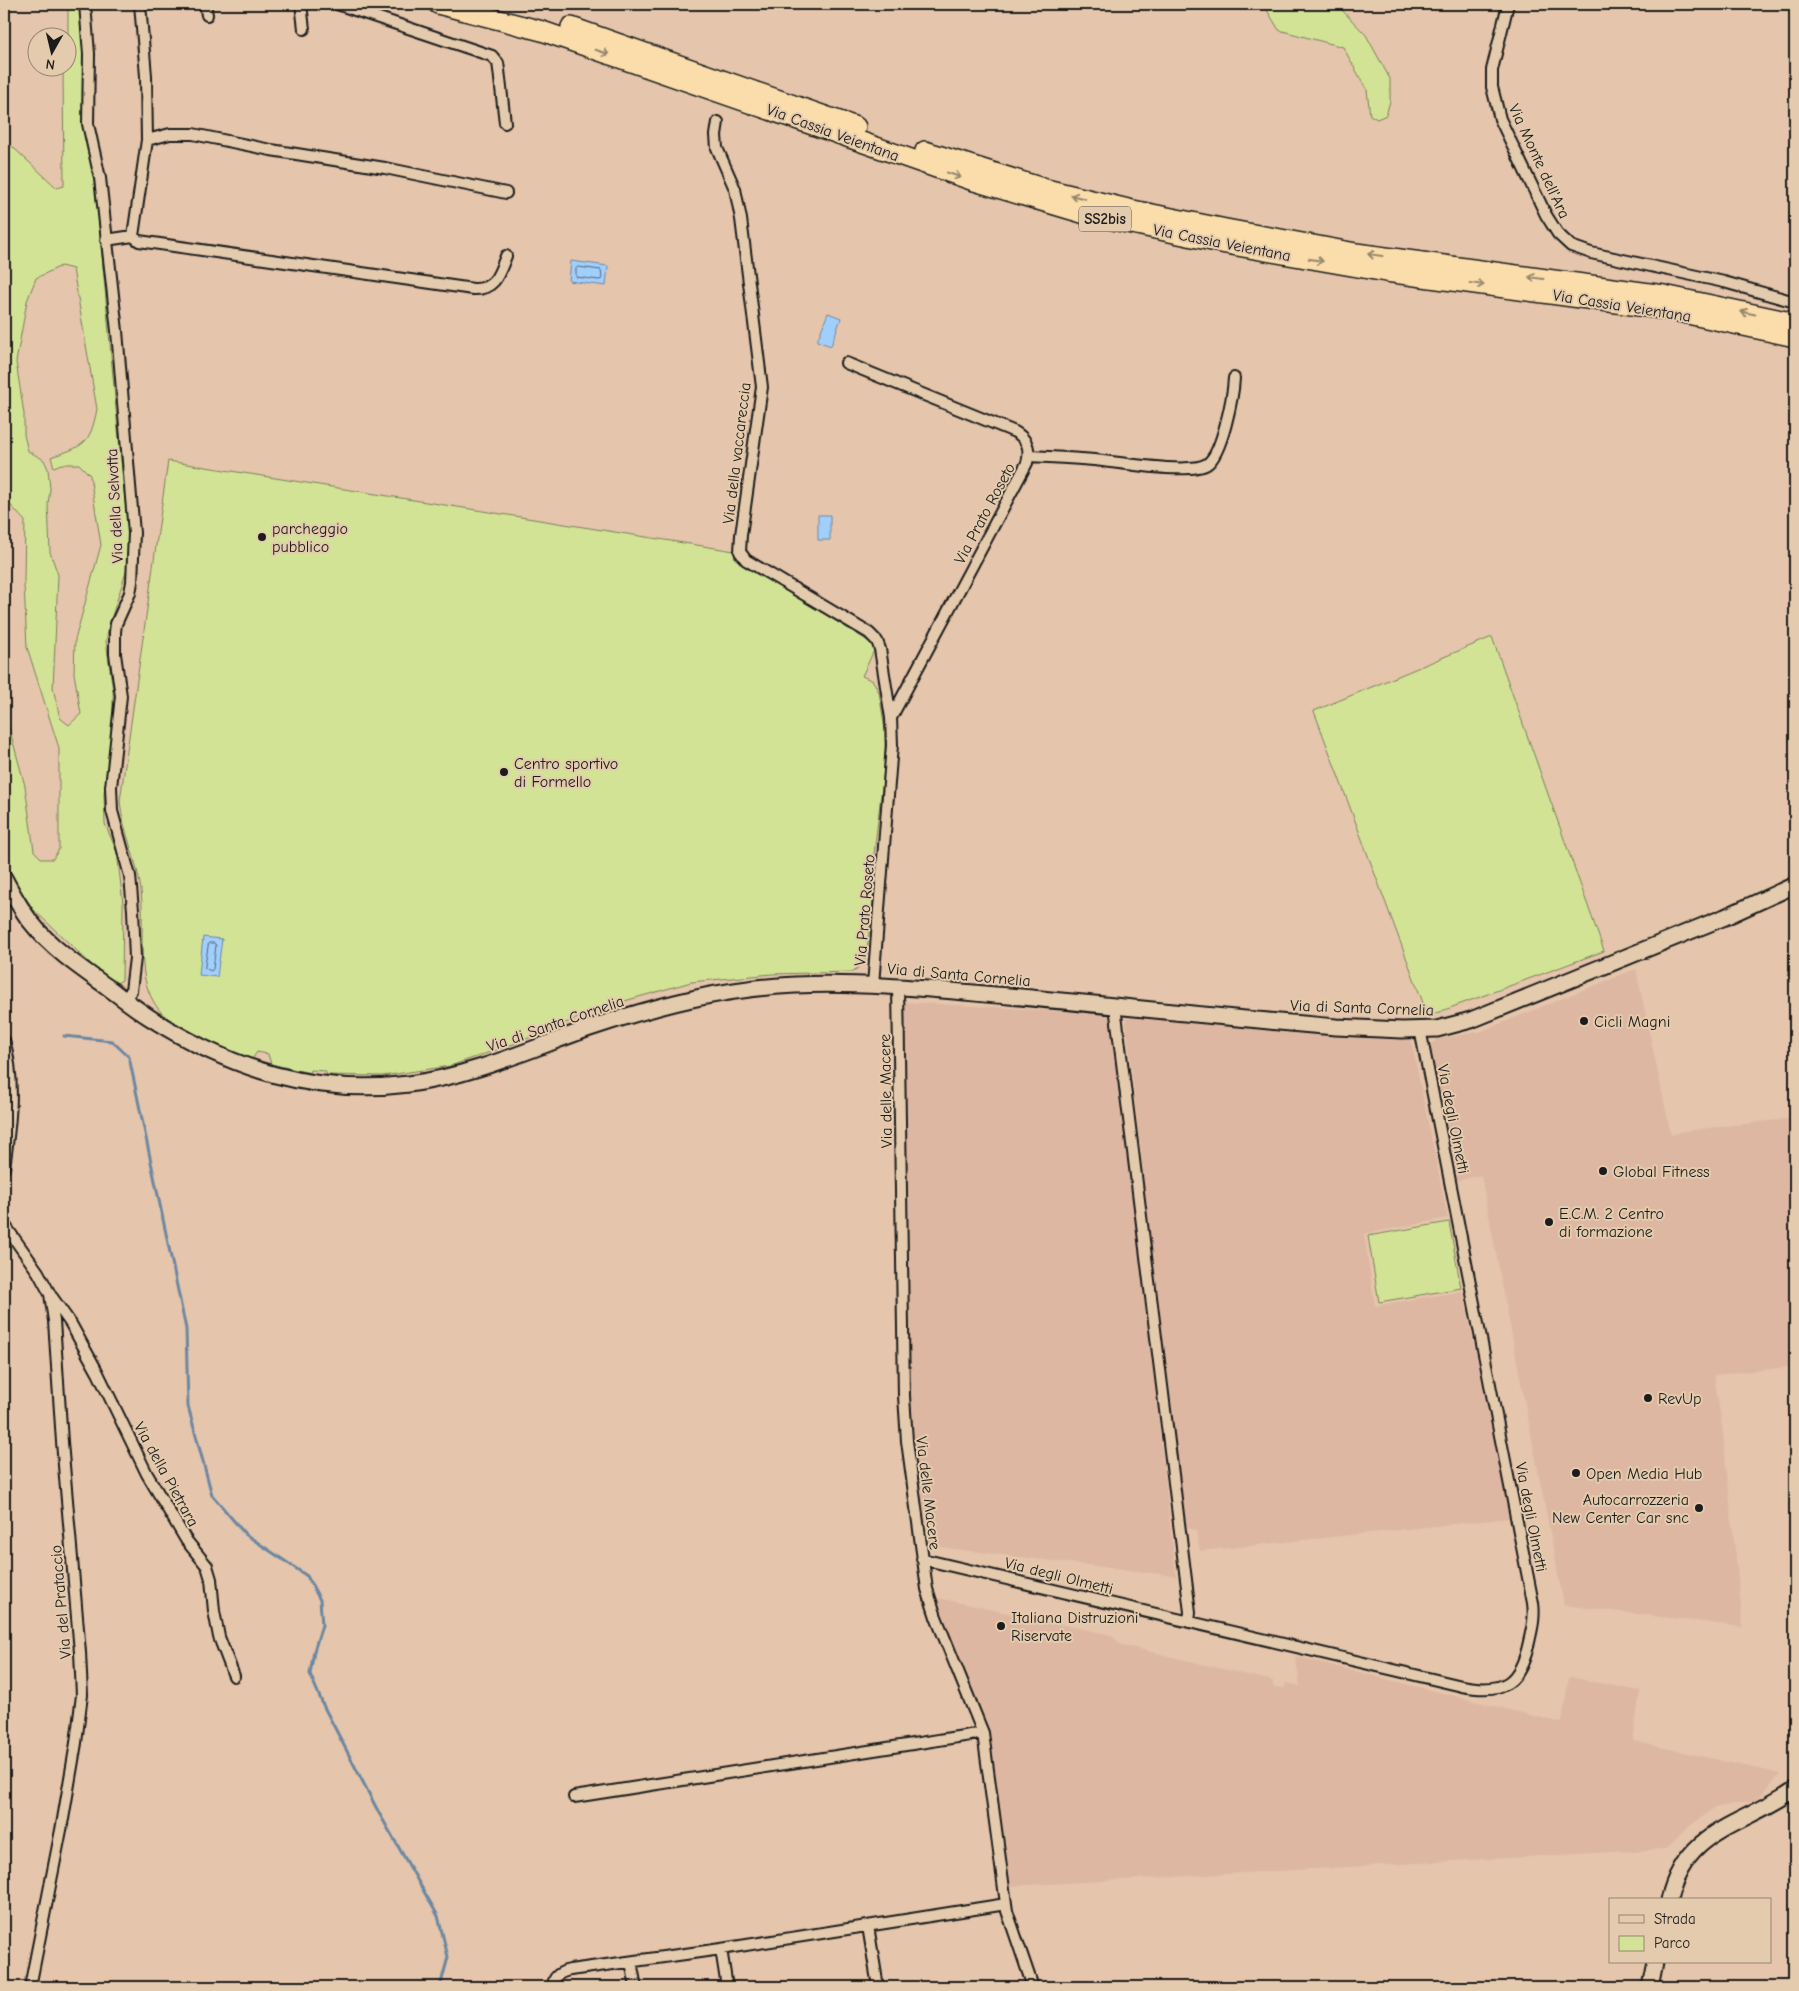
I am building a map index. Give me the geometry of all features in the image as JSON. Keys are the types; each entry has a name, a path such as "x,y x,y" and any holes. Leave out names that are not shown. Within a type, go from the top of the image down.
{"highway":[{"name":"Via Cassia Veientana","path":"438,4 542,31 974,181 1085,214 1226,244 1358,267 1669,310 1795,337"},
{"name":"Via Cassia Veientana","path":"489,4 555,22 740,85 938,156 1089,200 1226,230 1338,250 1664,295 1795,323"}],"street":[{"name":"Via della Selvotta","path":"86,4 89,54 88,124 100,178 117,331 134,548 130,593 116,624 114,645 122,696 111,787 112,811 130,876 134,910 134,958 131,991 124,1000"},
{"path":"133,236 147,140 146,76 140,4"},
{"path":"205,4 207,15"},
{"path":"300,4 304,29"},
{"path":"336,4 492,56 498,63 505,123"},
{"name":"Via Monte dell'Ara","path":"1508,4 1492,70 1492,87 1500,119 1546,216 1562,240 1571,246 1591,253 1724,282 1795,302"},
{"name":"Via della vaccareccia","path":"718,122 717,148 735,189 741,219 762,388 740,552 746,560 869,633 879,645 882,658"},
{"path":"147,140 170,134 193,134 271,150 385,168 506,193"},
{"path":"106,240 133,236 139,241 473,289 492,285 499,274 506,256"},
{"name":"Via Prato Roseto","path":"846,363 1015,432 1025,440 1029,448 1029,456 1021,475 891,718"},
{"path":"1029,456 1078,458 1162,467 1202,466 1211,460 1217,452 1230,406 1234,378"},
{"name":"Via Prato Roseto","path":"873,985 891,764 891,718 882,658"},
{"name":"Via di Santa Cornelia","path":"4,878 31,922 69,959 124,1000 181,1036 260,1072 318,1084 374,1087 413,1083 470,1070 617,1019 688,998 737,990 791,985 898,986 1336,1027 1437,1029 1471,1020 1725,917 1795,885"},
{"name":"Via delle Macere","path":"898,986 904,1396 907,1441 922,1558 927,1589 936,1617 983,1733 1006,1904 1011,1927 1033,1987"},
{"path":"1115,1006 1190,1612 1189,1622"},
{"name":"Via degli Olmetti","path":"922,1558 1479,1689 1492,1689 1502,1686 1515,1677 1524,1662 1534,1620 1532,1598 1420,1030"},
{"path":"4,1040 10,1062 12,1084 4,1168"},
{"name":"Via del Prataccio","path":"4,1224 38,1272 50,1294 54,1321 63,1451 80,1633 82,1695 62,1825 30,1987"},
{"name":"Via della Pietrara","path":"50,1294 71,1324 98,1373 147,1474 186,1540 207,1566 211,1579 219,1637 234,1676"},
{"path":"574,1797 983,1733"},
{"path":"1670,1898 1680,1869 1696,1847 1720,1830 1775,1802 1795,1788"},
{"path":"553,1987 555,1978 566,1971 721,1949 1006,1904"},
{"path":"868,1926 878,1987"},
{"path":"721,1949 727,1987"},
{"path":"631,1962 636,1987"},
{"path":"1650,1987 1656,1964"}],"shaded area":[{"path":"1636,969 1671,1135 1685,1131 1795,1118 1795,1366 1714,1375 1722,1425 1743,1627 1564,1605 1481,1175 1456,1181 1430,1045 1437,1039 1479,1032"},
{"path":"905,1002 1108,1014 1123,1106 1176,1576 923,1545 908,1412"},
{"path":"1127,1015 1411,1040 1448,1218 1364,1234 1375,1306 1463,1291 1510,1518 1200,1551 1196,1531 1183,1525 1126,1022"},
{"path":"933,1597 1111,1635 1122,1645 1273,1681 1273,1687 1285,1688 1285,1683 1300,1686 1296,1659 1298,1657 1562,1723 1569,1677 1640,1691 1633,1741 1780,1774 1757,1801 1717,1807 1688,1827 1665,1849 1012,1886 1006,1878 988,1738"}],"green space":[{"path":"68,4 81,4 86,30 83,104 97,201 130,551 128,566 109,625 106,641 113,691 113,725 104,794 105,824 117,852 123,904 122,980 113,985 34,910 4,866 4,709 25,786 34,851 42,859 53,859 59,849 59,748 27,647 24,583 25,521 4,498 4,139 57,188 64,186 63,78 78,78 78,28 68,28","holes":["61,266 73,269 97,409 92,430 84,442 71,450 51,457 54,467 61,464 79,464 90,475 101,545 75,640 74,673 81,714 69,725 60,718 53,688 58,575 50,552 48,504 50,489 48,469 44,460 28,451 24,435 24,414 16,362 27,301 36,278"]},
{"path":"1258,4 1336,4 1366,35 1390,79 1390,101 1386,115 1377,119 1370,115 1367,90 1343,47 1279,30 1267,10"},
{"name":"Centro sportivo di Formello","path":"168,461 734,551 735,559 876,646 862,676 873,681 879,692 885,730 885,761 873,862 873,902 866,956 862,964 851,972 772,974 691,982 607,1006 516,1043 450,1066 382,1076 327,1075 325,1071 311,1070 310,1073 271,1064 268,1054 257,1052 250,1062 171,1021 156,1006 150,996 145,979 142,953 141,890 120,801"},
{"path":"1492,637 1604,951 1428,1016 1314,711"},
{"path":"1449,1222 1461,1288 1379,1302 1368,1236"}],"water":[{"path":"571,261 608,266 606,286 569,281"},
{"path":"828,313 841,318 831,346 817,341"},
{"path":"818,515 830,515 830,540 818,540"},
{"path":"203,937 222,939 217,977 199,975"}],"waterway":[{"path":"64,1036 112,1041 129,1057 186,1329 188,1406 212,1495 245,1534 307,1576 320,1600 322,1625 314,1651 310,1674 324,1707 379,1813 438,1916 448,1957 440,1987"}],"place":[{"name":"parcheggio pubblico","path":"262,537"},
{"name":"Centro sportivo di Formello","path":"504,772"},
{"name":"Cicli Magni","path":"1584,1021"},
{"name":"Global Fitness","path":"1603,1171"},
{"name":"E.C.M. 2 Centro di formazione","path":"1549,1222"},
{"name":"RevUp","path":"1648,1398"},
{"name":"Open Media Hub","path":"1576,1473"},
{"name":"Autocarrozzeria New Center Car snc","path":"1699,1508"},
{"name":"Italiana Distruzioni Riservate","path":"1001,1626"}]}
